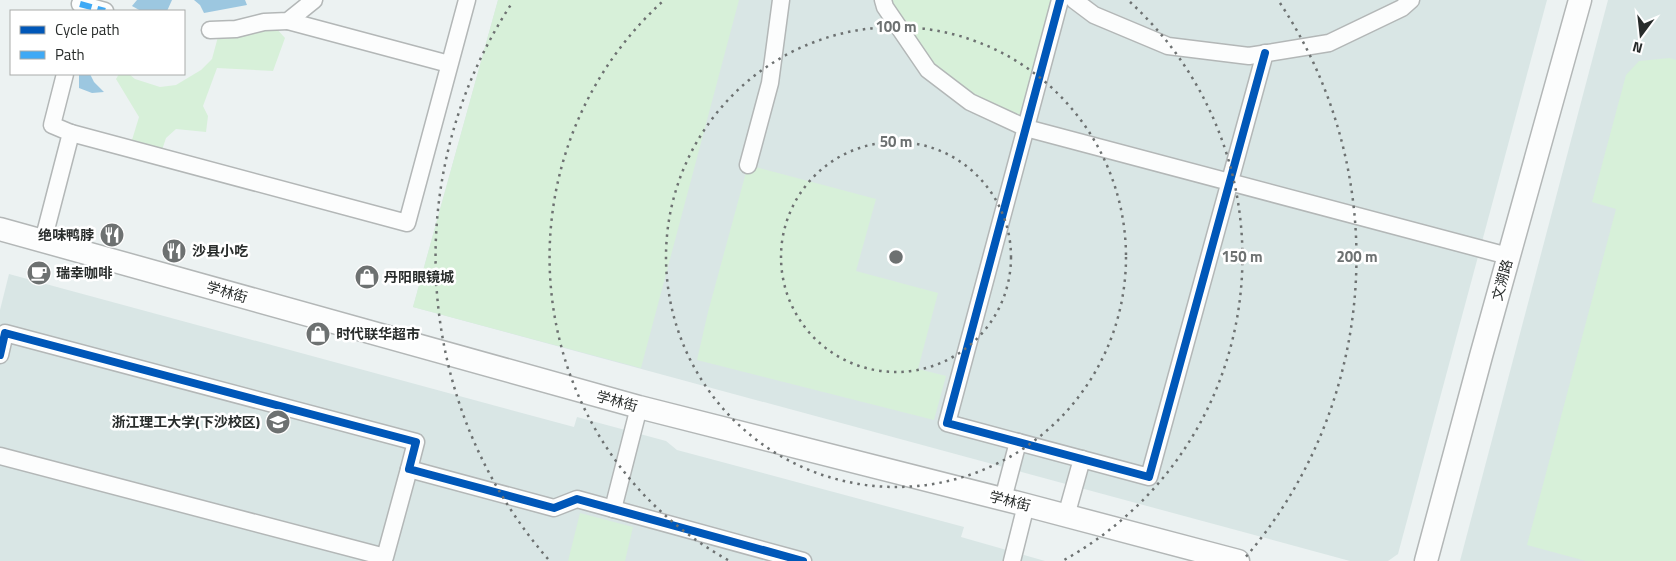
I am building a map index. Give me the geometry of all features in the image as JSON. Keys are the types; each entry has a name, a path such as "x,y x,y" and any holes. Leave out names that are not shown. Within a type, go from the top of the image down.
{"main road":[{"name":"文溯路","path":"1426,561 1508,256 1580,0"},
{"name":"学林街","path":"0,229 639,407 1238,561"}],"street":[{"path":"288,21 314,0"},
{"path":"65,75 52,125 71,133 407,222 467,0"},
{"path":"748,165 770,83 781,0"},
{"path":"883,0 885,7 928,70 970,102 1026,128 1480,247 1508,256"},
{"path":"1060,0 947,423 1082,460 1149,477 1231,183 1265,53"},
{"path":"1074,0 1094,15 1168,46 1249,56 1329,43 1402,8 1411,0"},
{"path":"80,5 101,10"},
{"path":"210,30 236,29 264,22 288,21 449,64"},
{"path":"42,241 71,133"},
{"path":"0,355 6,333 416,442 385,557 0,456"},
{"path":"613,509 639,407"},
{"path":"1003,500 1018,442"},
{"path":"1066,516 1082,460"},
{"path":"409,469 554,508 577,499 803,561"},
{"path":"1012,561 1026,505"}],"shaded area":[{"path":"498,0 1547,0 1398,554 1388,561 1350,561 413,307"},
{"path":"1608,0 1676,0 1676,561 1460,561"},
{"name":"浙江理工大学(下沙校区)","path":"9,274 574,427 577,417 666,441 677,450 964,527 961,537 1045,561 0,561 0,310"}],"green space":[{"path":"498,0 739,0 641,368 413,307"},
{"path":"883,0 1060,0 1026,128 928,70"},
{"path":"275,27 285,38 273,71 217,68 203,106 208,116 206,132 176,129 166,138 162,150 132,140 139,117 116,79 118,75 130,75 135,79 160,87 176,85 201,70 212,59 219,33"},
{"path":"1670,58 1676,60 1676,561 1586,561 1527,545 1616,209 1592,202 1626,75 1639,61"},
{"path":"748,165 876,199 856,271 938,293 918,369 946,376 934,420 697,360 708,312"},
{"path":"580,513 633,527 625,561 568,561"}],"water":[{"path":"137,0 172,0 167,10 139,10 132,6"},
{"path":"194,0 245,0 247,5 204,13 200,5"},
{"path":"79,75 90,75 94,82 104,92 92,93 79,88"}],"marked path":[{"path":"80,4 101,10"}],"cycle path":[{"path":"1060,0 947,423 1149,477 1265,53"},
{"path":"0,355 5,333 416,442 409,469 554,508 577,499 803,561"}],"place":[{"name":"绝味鸭脖","path":"112,235"},
{"name":"沙县小吃","path":"174,251"},
{"name":"瑞幸咖啡","path":"39,273"},
{"name":"丹阳眼镜城","path":"367,277"},
{"name":"时代联华超市","path":"318,334"},
{"name":"浙江理工大学(下沙校区)","path":"278,422"}]}
